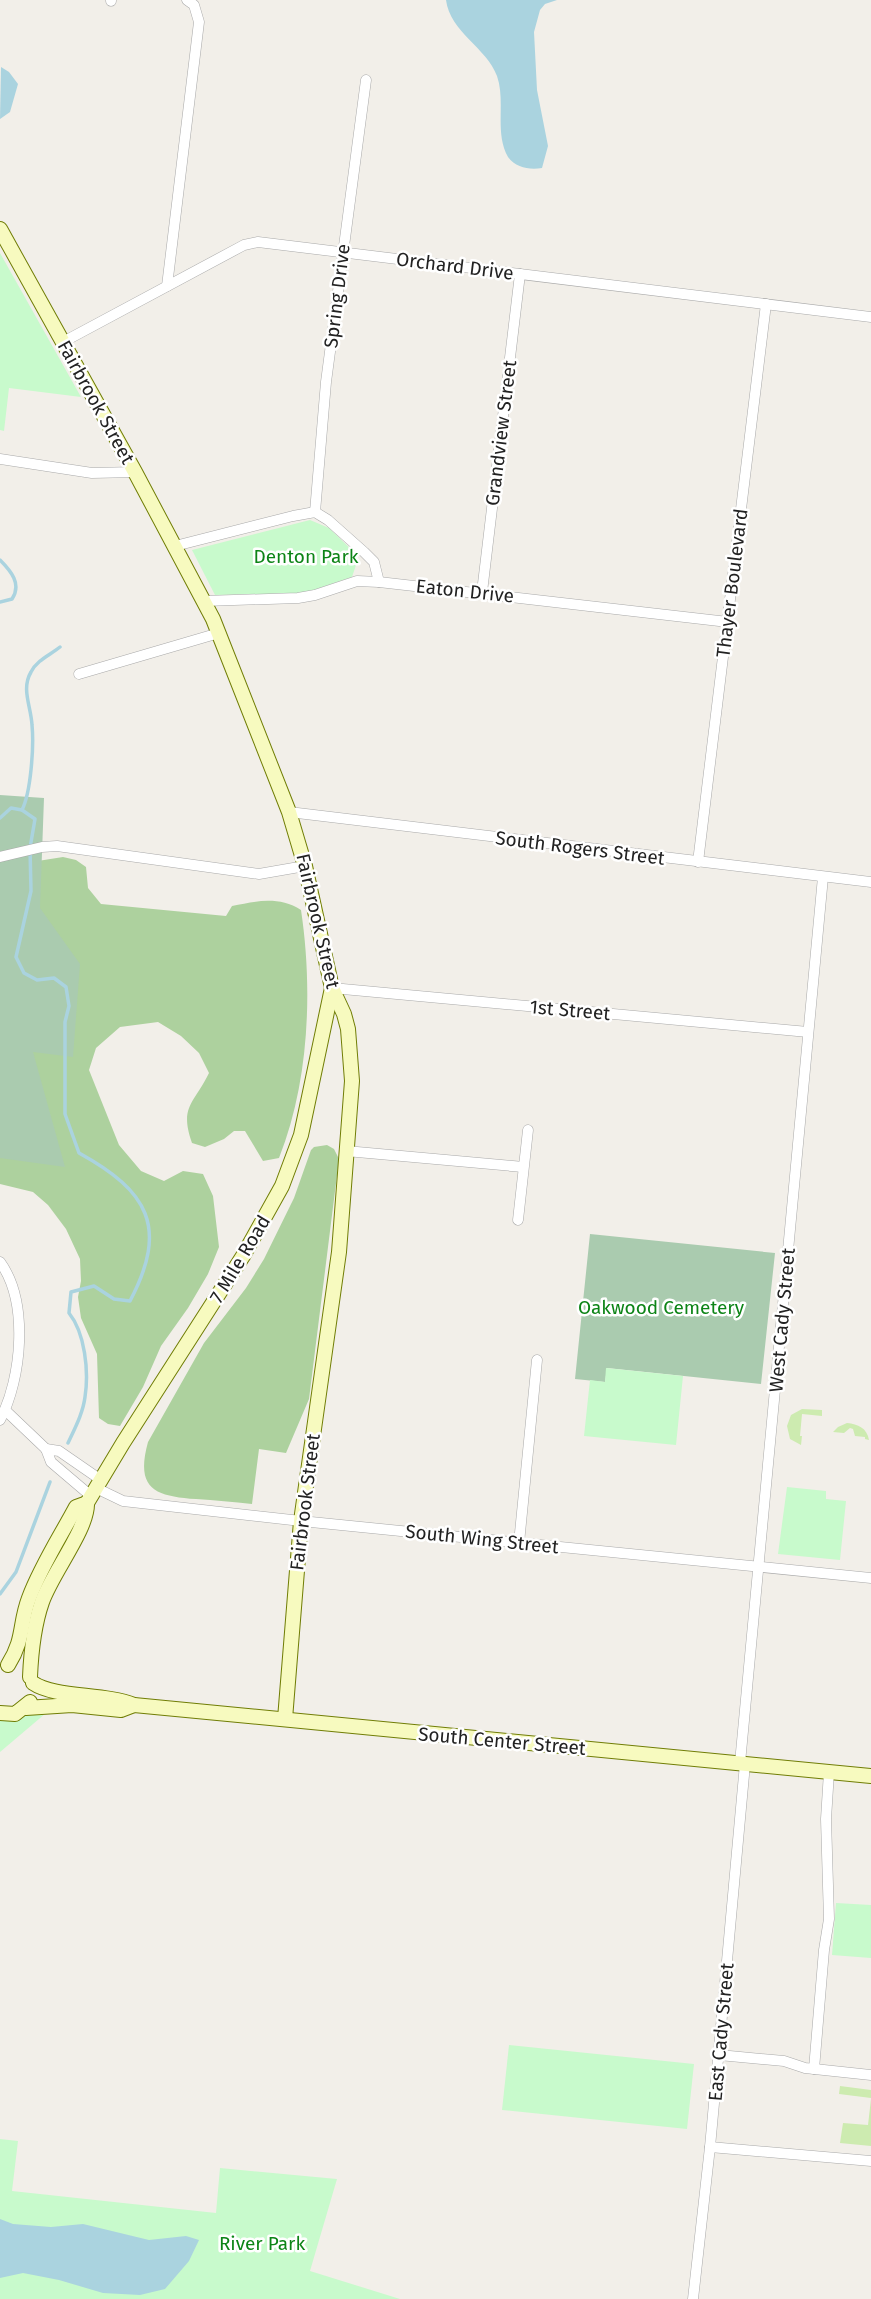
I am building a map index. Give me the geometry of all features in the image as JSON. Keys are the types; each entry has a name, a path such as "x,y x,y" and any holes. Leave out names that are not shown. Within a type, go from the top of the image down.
{"street":[{"path":"167,286 199,22 194,5 187,0"},
{"name":"Spring Drive","path":"315,512 325,393 366,80"},
{"name":"Fairbrook Street","path":"0,229 135,472 219,633 289,812 305,866 332,988 344,1014 351,1049 352,1081 339,1252 301,1521 285,1720"},
{"name":"Orchard Drive","path":"63,342 251,242 871,317"},
{"name":"Grandview Street","path":"482,592 520,274"},
{"name":"Thayer Boulevard","path":"698,862 766,304"},
{"path":"0,459 92,473 135,472"},
{"path":"175,546 315,512 338,528 374,562 379,582"},
{"name":"Eaton Drive","path":"204,601 299,598 357,581 482,592 728,622"},
{"path":"79,674 219,633"},
{"name":"South Rogers Street","path":"289,812 871,883"},
{"path":"0,857 57,846 259,874 305,866"},
{"name":"West Cady Street","path":"743,1763 823,877"},
{"name":"1st Street","path":"332,988 808,1032"},
{"name":"7 Mile Road","path":"26,1707 33,1696 31,1680 42,1602 87,1515 94,1492 243,1256 282,1186 301,1135 332,988"},
{"path":"518,1220 528,1130"},
{"path":"346,1151 523,1167"},
{"path":"0,1262 15,1293 19,1339 15,1381 3,1415 46,1448 59,1451 94,1492"},
{"path":"519,1543 537,1360"},
{"path":"46,1448 51,1462 94,1492"},
{"name":"7 Mile Road","path":"4,1665 21,1638 27,1602 33,1586 76,1507 94,1492"},
{"name":"South Wing Street","path":"94,1492 123,1501 301,1521 871,1578"},
{"name":"South Center Street","path":"4,1665 21,1668 31,1680 60,1691 120,1699 134,1705 871,1776"},
{"name":"South Center Street","path":"26,1707 72,1705 121,1710 134,1705"},
{"path":"3,1717 26,1707"},
{"name":"East Cady Street","path":"693,2299 719,2055 743,1763"},
{"path":"814,2069 829,1919 826,1826 829,1772"},
{"path":"719,2055 784,2061 814,2069 871,2075"},
{"path":"710,2147 871,2161"}],"green space":[{"path":"0,253 81,397 9,388 4,431 0,430"},
{"name":"Denton Park","path":"310,520 329,528 356,554 352,577 305,593 215,595 192,550"},
{"path":"0,795 44,798 40,908 80,964 73,1057 33,1052 65,1167 0,1158"},
{"path":"63,857 76,860 86,867 88,888 101,904 226,916 232,906 276,901 301,910 305,941 306,1036 297,1099 279,1158 263,1161 245,1131 234,1131 224,1139 205,1147 192,1143 188,1131 188,1113 209,1073 199,1053 181,1036 158,1022 120,1027 96,1048 89,1070 119,1145 141,1171 164,1181 183,1171 203,1174 213,1196 219,1247 208,1274 161,1346 143,1387 120,1426 108,1424 99,1418 97,1354 81,1318 78,1297 81,1281 80,1259 66,1229 48,1205 33,1192 0,1184 0,867"},
{"path":"327,1145 334,1149 339,1159 309,1399 286,1453 259,1449 252,1504 182,1498 159,1492 147,1480 144,1470 148,1442 204,1343 246,1288 264,1259 294,1198 311,1150"},
{"name":"Oakwood Cemetery","path":"590,1234 775,1253 761,1384 607,1368 605,1382 575,1379"},
{"path":"606,1368 683,1376 676,1445 584,1436 590,1380 605,1382"},
{"path":"802,1409 822,1410 822,1416 802,1414 801,1445 790,1439 787,1426 791,1415"},
{"path":"847,1423 861,1427 869,1440 855,1436 850,1428 844,1433 833,1432"},
{"path":"787,1487 826,1491 826,1499 846,1501 840,1560 778,1554"},
{"path":"0,1711 46,1713 0,1752"},
{"path":"836,1903 871,1905 871,1958 832,1955"},
{"path":"509,2045 694,2064 687,2129 502,2110"},
{"path":"840,2086 871,2090 871,2098 839,2094"},
{"path":"871,2099 871,2146 840,2143 843,2123 868,2125"},
{"name":"River Park","path":"0,2139 18,2141 12,2191 216,2213 220,2168 337,2179 310,2271 400,2299 0,2299"}],"water":[{"path":"446,0 557,0 545,4 540,10 534,32 537,90 548,146 542,168 524,167 515,164 508,157 502,137 501,96 497,76 485,57 454,21"},
{"path":"1,67 9,72 18,84 10,112 0,119"},
{"path":"0,2219 13,2224 51,2227 83,2224 149,2240 186,2236 199,2240 189,2261 165,2289 140,2295 103,2293 23,2273 0,2278"}],"waterway":[{"path":"0,560 11,573 16,588 12,599 0,602"},
{"path":"22,810 28,792 32,756 28,678 37,664 60,647"},
{"path":"0,818 11,808 22,810 35,819 30,848 31,891 16,957 24,973 37,980 54,978 66,987 69,1006 65,1022 65,1114 79,1153 103,1167 136,1197 145,1214 149,1232 148,1252 142,1275 130,1301 114,1299 94,1286 71,1292 69,1313 82,1342 86,1376 82,1409 68,1443"},
{"path":"0,1594 16,1572 50,1482"}]}
